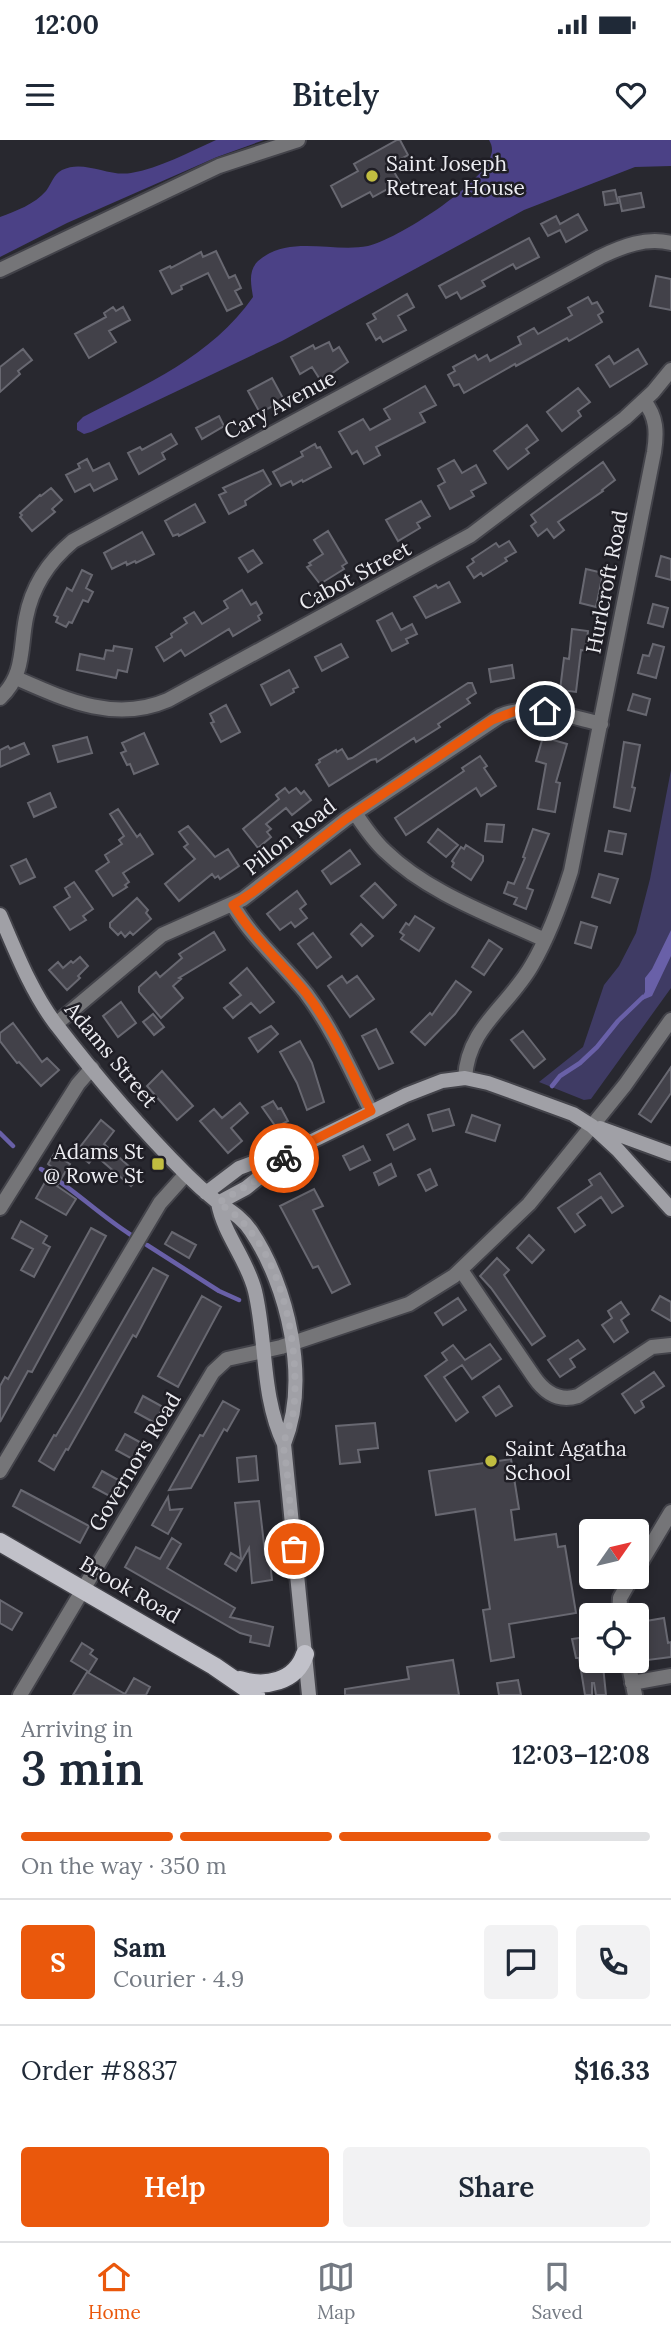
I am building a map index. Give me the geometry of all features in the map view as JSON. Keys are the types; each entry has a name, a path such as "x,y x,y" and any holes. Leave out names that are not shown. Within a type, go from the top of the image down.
{"main road":[{"name":"Adams Street","path":"0,915 31,983 56,1024 186,1174 247,1226 275,1277 287,1313 292,1344 295,1400 292,1422 284,1444"},
{"path":"212,1198 246,1188 290,1153 371,1111 430,1085 465,1079 513,1091 573,1115 592,1126 671,1154"},
{"path":"592,1126 618,1150 671,1209"},
{"path":"212,1198 239,1168 308,1143"},
{"name":"Adams Street","path":"212,1198 253,1284 272,1412 284,1444 309,1695"},
{"path":"253,1284 275,1277"},
{"name":"Brook Road","path":"0,1542 237,1679 273,1695"},
{"path":"237,1679 260,1684 280,1680 296,1670 304,1654"},
{"name":"Brook Road","path":"237,1679 256,1695"}],"street":[{"path":"0,270 219,166 298,140"},
{"name":"Cary Avenue","path":"0,698 16,678 22,656 26,617 38,582 58,554 83,534 600,257 644,241 671,243"},
{"name":"Cabot Street","path":"16,678 95,708 133,710 168,700 458,543 644,401 671,370"},
{"name":"Hurlcroft Road","path":"465,1079 466,1060 472,1043 521,982 545,940 571,871 654,452 655,421 644,401"},
{"name":"Pillon Road","path":"56,1024 162,935 233,905 253,892 355,813 492,720 509,712 536,710 601,723"},
{"path":"355,813 377,843 410,871 451,895 545,940"},
{"path":"233,905 252,932 298,983 321,1014 371,1111"},
{"name":"Governors Road","path":"20,1695 217,1367 233,1357 292,1344 409,1304 461,1270 523,1211 635,1072 671,1020"},
{"path":"0,1208 5,1190 78,1084 92,1068"},
{"path":"0,1471 160,1203 186,1174"},
{"path":"461,1270 539,1384 550,1394 571,1399 586,1393 652,1347 671,1345"},
{"path":"649,1549 671,1511"},
{"path":"634,1689 671,1676"}],"shaded area":[{"path":"216,140 264,140 217,157 67,223 0,257 0,217 36,200 62,170 79,166 122,174 142,171"},
{"path":"489,140 671,140 671,166 635,167 524,210 282,341 91,432 84,434 77,430 77,423 83,417 153,381 218,336 253,297 251,273 258,261 283,248 354,248 381,242 437,209 473,181 491,155"},
{"path":"671,770 671,988 591,1099 584,1100 539,1082 583,1047 604,985 619,966 636,933 650,879"},
{"path":"671,930 671,956 652,996 640,1001 645,992 645,978"}],"building":[{"name":"Saint Joseph Retreat House","path":"400,140 408,155 390,165 400,182 373,197 370,192 342,207 331,186 358,171 354,164"},
{"path":"615,190 618,203 605,205 603,192"},
{"path":"641,193 644,207 622,211 619,197"},
{"path":"578,214 587,230 566,242 560,230 548,236 541,224 556,216 560,224"},
{"path":"529,238 539,257 516,269 513,264 482,281 485,286 461,299 457,292 446,298 439,286"},
{"path":"216,251 229,278 235,275 241,288 235,291 242,304 227,311 208,273 181,286 182,289 172,294 160,271 201,252 203,257"},
{"path":"656,276 671,279 671,310 650,306"},
{"path":"407,294 414,307 398,316 406,330 383,342 380,337 376,340 367,324 376,319 373,314"},
{"path":"588,297 592,304 597,302 603,312 598,315 602,322 569,341 567,338 516,366 515,364 464,393 459,384 454,386 448,375 455,371 453,367 475,355 478,360 487,355 490,361 521,344 518,337 534,328 538,334 572,315 568,308"},
{"path":"113,307 116,311 123,307 130,320 109,331 116,342 89,358 75,334 106,317 104,313"},
{"path":"329,342 333,351 339,347 348,362 321,381 312,367 300,374 291,357 313,345 315,349"},
{"path":"23,349 32,360 18,371 20,374 0,392 0,367"},
{"path":"638,349 647,364 610,387 596,365 609,356 614,364"},
{"path":"272,378 284,400 260,413 248,391"},
{"path":"425,386 436,405 420,413 425,422 376,447 380,455 364,464 357,451 352,454 339,432 363,419 370,430 390,419 384,409"},
{"path":"578,388 590,402 578,411 581,416 562,431 547,412"},
{"path":"219,416 224,426 202,439 196,428"},
{"path":"527,425 538,440 526,449 529,453 508,469 494,451"},
{"path":"171,434 177,444 162,453 165,459 139,474 128,453 140,447 142,450"},
{"path":"315,444 317,448 320,447 331,467 303,482 302,480 293,485 291,481 281,486 273,472 303,456 301,452"},
{"path":"87,459 93,471 109,463 117,479 94,491 90,484 75,492 66,475 80,468 78,464"},
{"path":"454,460 462,473 476,465 486,483 471,491 474,496 450,509 438,486 445,482 438,469"},
{"path":"603,462 615,480 558,522 564,530 554,538 547,529 538,536 531,526 536,522 531,515"},
{"path":"263,470 271,484 245,501 246,505 229,514 219,495 226,492 223,488"},
{"path":"51,488 62,500 52,509 55,512 32,531 20,517 20,513"},
{"path":"421,501 430,516 417,523 420,528 398,541 386,520"},
{"path":"195,504 205,522 179,536 173,536 165,521"},
{"path":"328,531 347,563 342,566 344,569 320,584 307,567 323,554 314,540"},
{"path":"142,532 154,554 136,563 135,561 127,565 126,562 112,569 104,553"},
{"path":"509,541 516,552 483,576 481,573 474,578 467,567 474,562 472,559 496,543 499,547"},
{"path":"253,550 262,563 248,572 239,558"},
{"path":"661,556 671,559 671,580 656,576"},
{"path":"586,569 603,573 596,607 580,603"},
{"path":"82,570 92,575 86,588 93,592 88,602 83,600 72,623 69,622 66,627 56,622 58,617 54,615 67,588 72,591"},
{"path":"449,582 460,602 426,618 414,597 436,585 438,588"},
{"path":"242,590 251,605 256,602 262,613 258,616 260,620 233,636 229,629 185,656 181,650 164,661 156,647 187,623 184,618 194,612 202,624 228,608 224,601"},
{"path":"653,604 668,608 663,627 648,623"},
{"path":"392,613 401,630 412,624 417,634 406,639 408,643 392,651 377,621"},
{"path":"572,629 588,631 586,651 581,650 576,692 560,690 564,658 569,659"},
{"path":"341,644 348,657 322,671 315,657"},
{"path":"653,644 664,647 656,678 638,673 643,655 649,656"},
{"path":"114,646 132,649 127,672 118,670 116,678 77,670 80,654 104,659 106,650 113,651"},
{"path":"512,665 514,678 491,682 489,669"},
{"path":"289,670 298,687 271,705 261,685"},
{"path":"468,683 472,683 476,693 467,699 470,703 438,724 440,727 416,742 414,738 377,762 376,759 371,760 329,786 316,765 319,760 342,749 348,759 352,758"},
{"path":"633,694 650,699 646,715 628,710"},
{"path":"226,705 240,732 221,742 211,723 214,722 210,714"},
{"path":"144,733 158,764 134,774 121,753 126,751 122,743"},
{"path":"87,737 92,753 58,762 53,746"},
{"path":"543,737 567,744 556,782 560,783 555,812 538,809 546,764 536,761"},
{"path":"624,742 640,745 630,811 614,807"},
{"path":"24,743 29,754 0,767 0,750"},
{"path":"480,756 487,766 484,768 496,786 481,796 476,788 406,835 395,818 464,771 462,768"},
{"path":"285,788 289,793 296,788 301,794 304,791 311,800 292,815 286,808 266,824 271,829 267,832 271,837 258,848 243,829 279,799 276,795"},
{"path":"50,793 56,807 34,817 28,803"},
{"path":"118,809 137,837 140,834 153,854 123,873 129,882 125,885 127,887 113,896 96,871 109,862 105,855 122,844 119,840 124,836 110,814"},
{"path":"487,824 504,825 502,842 485,841"},
{"path":"188,826 215,857 228,849 239,866 220,879 212,874 179,901 165,884 195,859 184,847 188,844 179,832"},
{"path":"438,829 458,845 446,857 428,842"},
{"path":"533,829 549,834 527,888 533,890 526,909 514,904 517,898 504,893 508,882 514,884"},
{"path":"609,831 626,834 622,854 605,851"},
{"path":"466,845 483,856 483,861 471,880 452,867 452,861 461,847 464,849"},
{"path":"350,850 360,864 331,884 322,871"},
{"path":"26,859 35,877 20,884 11,866"},
{"path":"599,874 618,879 610,903 592,897"},
{"path":"74,882 93,909 83,916 86,920 70,930 54,907 70,897 65,888"},
{"path":"375,883 396,905 383,918 361,896"},
{"path":"297,891 306,904 300,909 307,918 295,927 291,922 280,930 267,914"},
{"path":"137,898 148,910 146,913 151,919 133,935 130,932 125,937 121,932 118,935 110,927 110,923"},
{"path":"415,916 434,928 419,951 401,939 404,935 400,932"},
{"path":"581,922 597,927 591,948 575,943"},
{"path":"361,924 373,936 362,946 351,934"},
{"path":"214,932 225,950 179,978 181,979 173,986 183,998 161,1018 139,992 139,987 156,972 160,977 182,958 179,954"},
{"path":"313,933 331,957 317,968 298,944"},
{"path":"489,940 502,949 484,975 472,967"},
{"path":"80,957 88,966 67,990 49,970 58,962 63,968"},
{"path":"247,968 274,1002 260,1013 251,1003 233,1018 224,1008 241,995 230,983"},
{"path":"342,976 347,983 357,976 374,999 350,1017 328,986"},
{"path":"456,981 471,992 455,1014 425,1045 411,1032 430,1013 432,1015"},
{"path":"121,1002 136,1023 118,1037 103,1016"},
{"path":"153,1014 164,1027 154,1035 143,1022"},
{"path":"13,1023 42,1062 47,1058 59,1070 41,1086 19,1062 17,1063 0,1041 0,1033"},
{"path":"271,1026 278,1034 258,1052 249,1038"},
{"path":"376,1029 393,1063 379,1069 362,1036"},
{"path":"523,1031 545,1059 534,1068 511,1040"},
{"path":"300,1041 312,1063 324,1102 307,1110 297,1083 280,1052"},
{"path":"671,1067 671,1093 651,1122 639,1114"},
{"path":"162,1071 193,1106 177,1120 147,1086"},
{"path":"273,1101 278,1109 281,1108 288,1121 276,1127 262,1107"},
{"path":"240,1103 248,1113 231,1128 242,1141 228,1153 200,1121 214,1109 222,1118"},
{"path":"449,1109 454,1125 433,1131 428,1115"},
{"path":"472,1115 500,1125 495,1141 466,1132"},
{"path":"101,1120 114,1131 104,1144 140,1176 131,1186 95,1155 89,1163 76,1152"},
{"path":"408,1124 415,1139 394,1150 387,1135"},
{"path":"363,1146 370,1160 350,1170 343,1156"},
{"path":"54,1154 70,1164 57,1186 76,1199 66,1215 36,1198 53,1168 48,1164"},
{"path":"391,1164 396,1176 379,1185 374,1173"},
{"path":"430,1169 437,1185 426,1191 418,1175"},
{"path":"600,1173 623,1206 612,1213 601,1197 577,1214 585,1225 575,1232 558,1208 592,1185 589,1180"},
{"path":"314,1189 323,1206 313,1210 350,1284 332,1293 318,1266 313,1268 280,1206"},
{"path":"21,1221 47,1236 43,1243 50,1247 34,1277 21,1270 33,1249 12,1238"},
{"path":"91,1228 106,1236 32,1372 28,1371 0,1422 0,1386 5,1377 8,1379"},
{"path":"172,1232 196,1245 189,1258 165,1244"},
{"path":"529,1235 544,1250 532,1263 517,1248"},
{"path":"497,1258 509,1270 504,1275 545,1336 532,1345 480,1276"},
{"path":"153,1268 168,1276 136,1337 133,1335 54,1470 39,1461"},
{"path":"202,1296 221,1307 178,1387 158,1376"},
{"path":"660,1296 671,1302 671,1321 652,1310"},
{"path":"458,1298 466,1310 443,1325 435,1313"},
{"path":"621,1302 629,1314 621,1320 628,1332 614,1342 602,1325 612,1318 608,1311"},
{"path":"578,1340 585,1349 570,1359 575,1367 560,1377 548,1360"},
{"path":"490,1344 501,1359 472,1379 462,1365 444,1377 468,1412 456,1421 425,1376 447,1360 442,1353 453,1345 465,1360"},
{"path":"654,1372 664,1386 641,1401 644,1407 635,1413 622,1394"},
{"path":"499,1386 512,1406 496,1416 483,1397"},
{"path":"143,1396 163,1407 155,1423 135,1412"},
{"path":"223,1401 239,1410 227,1431 224,1429 191,1488 169,1490 200,1435 203,1436"},
{"path":"375,1423 378,1448 358,1450 360,1462 340,1464 336,1426"},
{"path":"125,1434 145,1445 136,1461 116,1450"},
{"path":"256,1456 258,1480 239,1482 237,1458"},
{"path":"511,1459 519,1509 511,1510 515,1540 556,1534 558,1547 565,1546 576,1613 509,1624 514,1657 491,1661 483,1610 490,1609 475,1509 436,1515 429,1471"},
{"path":"102,1471 122,1482 113,1498 93,1487"},
{"path":"21,1490 89,1526 80,1543 13,1506"},
{"path":"168,1497 170,1510 182,1509 168,1534 152,1525"},
{"path":"259,1501 265,1553 269,1552 272,1580 252,1583 249,1548 236,1571 225,1564 231,1553 241,1559 235,1503"},
{"path":"172,1538 181,1544 167,1568 235,1608 230,1617 273,1627 269,1646 250,1642 251,1636 240,1633 125,1567 136,1547 160,1559"},
{"path":"0,1600 22,1613 12,1630 0,1623"},
{"path":"664,1618 668,1643 671,1642 671,1657 649,1660 649,1620"},
{"path":"579,1638 579,1658 576,1658 572,1639"},
{"path":"82,1643 93,1650 90,1654 97,1659 89,1672 71,1661"},
{"path":"453,1660 459,1695 345,1695 345,1689 409,1679 407,1667"},
{"path":"87,1672 125,1694 134,1678 150,1687 146,1695 73,1695"},
{"path":"581,1673 604,1673 606,1695 596,1695 592,1683 592,1695 585,1695"},
{"path":"518,1680 521,1695 499,1695 497,1683"}],"waterway":[{"path":"552,1086 560,1076 580,1063 597,1047 618,1021 643,997"},
{"path":"0,1133 13,1146"},
{"path":"41,1169 131,1235"},
{"path":"147,1245 219,1291 239,1300"}],"way so far":[{"path":"284,1158 236,1194 218,1203 237,1215 252,1232 275,1277 287,1313 295,1400 292,1422 284,1444 294,1549"}],"place":[{"name":"Saint Joseph Retreat House","path":"372,176"},
{"name":"Adams St @ Rowe St","path":"158,1164"},
{"name":"Saint Agatha School","path":"491,1461"}],"route":[{"path":"284,1158 371,1111 321,1014 298,983 252,932 233,905 346,819 492,720 518,710 545,711"}]}
